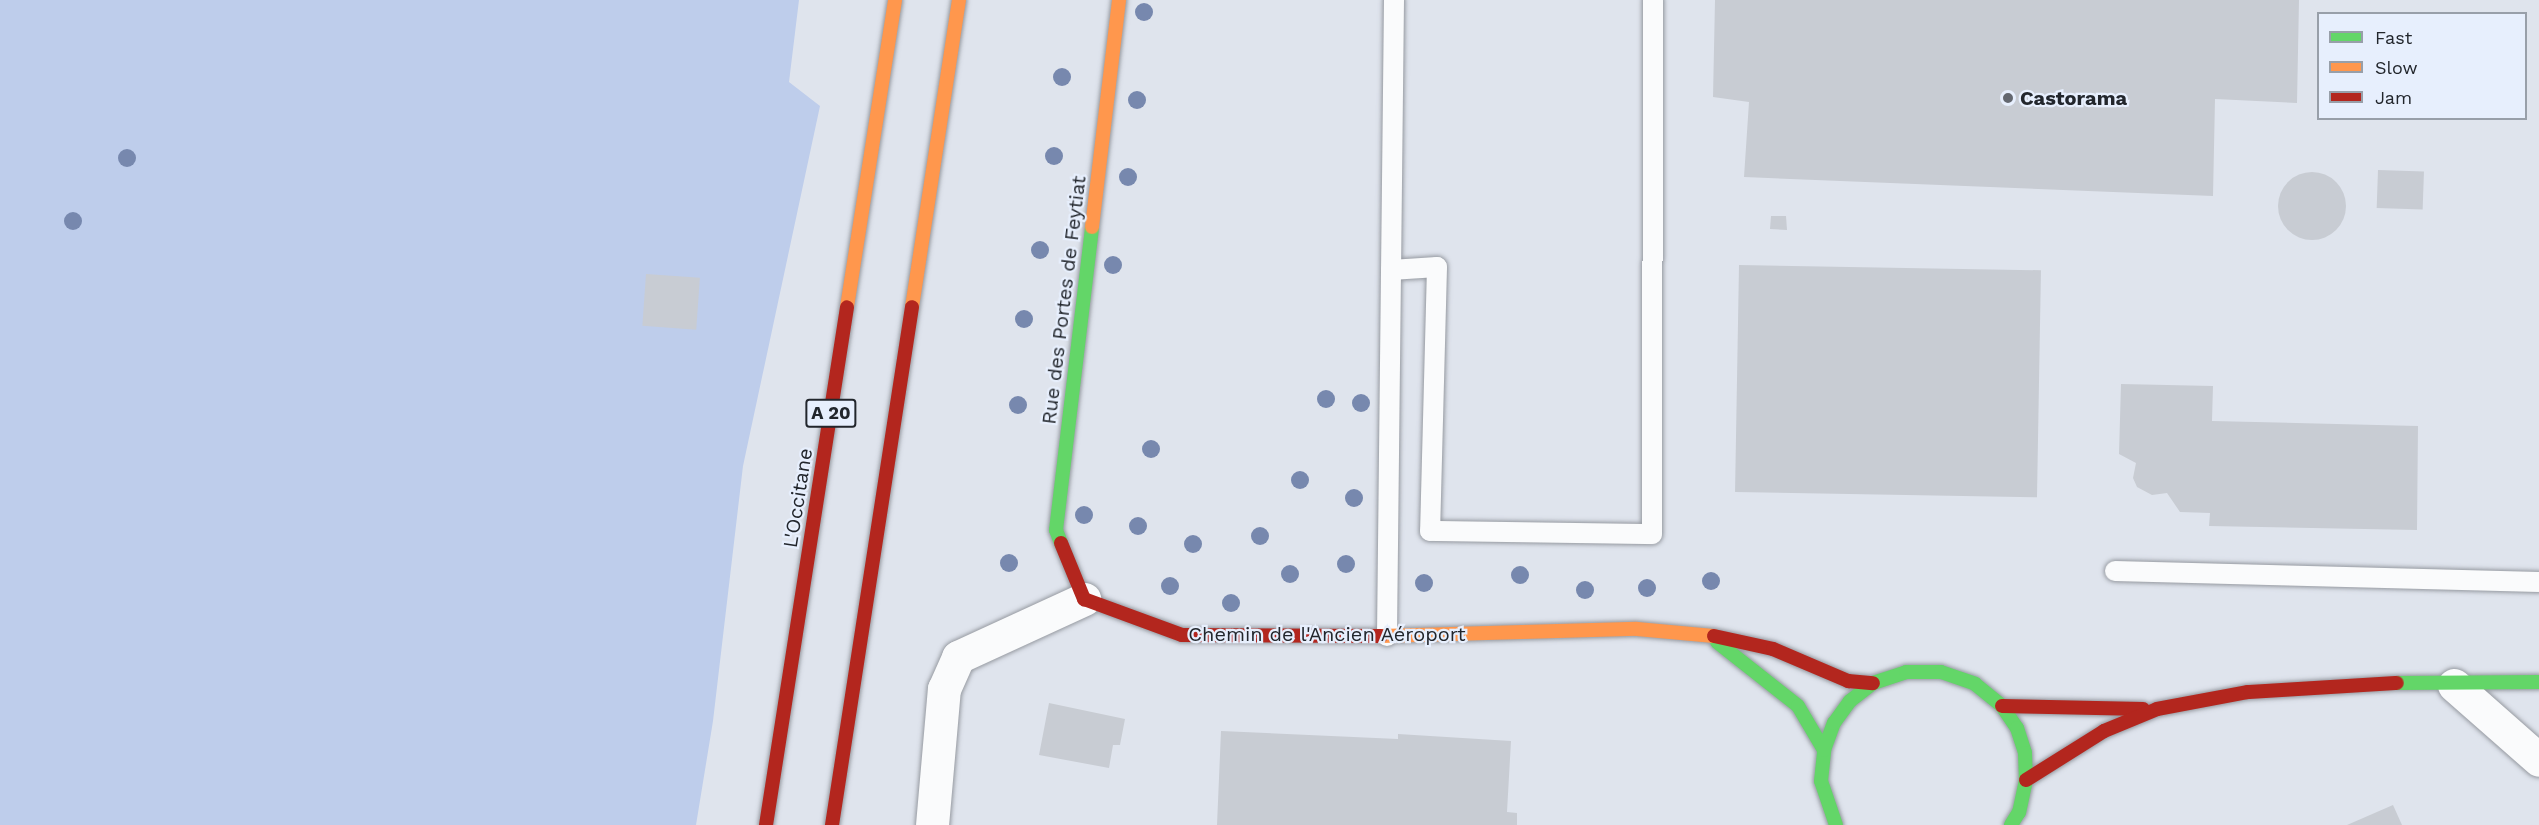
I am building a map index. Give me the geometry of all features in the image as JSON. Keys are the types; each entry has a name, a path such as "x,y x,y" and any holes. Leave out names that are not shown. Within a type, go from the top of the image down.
{"main road":[{"name":"L'Occitane","path":"766,825 895,0"},
{"path":"832,825 959,0"},
{"name":"Rue des Portes de Feytiat","path":"1083,599 1056,530 1119,0"},
{"name":"Chemin de l'Ancien Aéroport","path":"1083,599 1182,635 1387,636 1636,629 1706,634 1773,649 1848,681 1873,683"},
{"path":"1706,634 1763,675 1798,706 1824,750"},
{"path":"1836,825 1828,811 1821,781 1824,750 1834,723 1850,700 1873,683 1906,672 1941,672 1974,684 2002,706 2016,728 2025,753 2026,780 2019,812 2011,825"},
{"path":"2026,780 2103,731 2157,709 2248,692 2380,683 2454,686 2539,682"},
{"path":"2002,706 2157,709"},
{"path":"1822,825 1828,811"}],"street":[{"path":"932,825 944,689 958,657 1083,599"},
{"path":"2454,686 2539,760"}],"lane":[{"path":"1387,636 1394,0"},
{"path":"1391,270 1437,267 1430,531 1652,534 1653,0"},
{"path":"2115,572 2539,582"}],"shaded area":[{"path":"0,0 799,0 789,82 820,106 743,466 713,721 696,825 0,825"}],"building":[{"name":"Castorama","path":"1715,0 2299,0 2297,103 2215,99 2213,196 1744,177 1749,102 1713,97"},
{"path":"2378,170 2424,172 2423,210 2377,208"},
{"path":"2312,172 2325,175 2336,182 2343,193 2346,206 2343,219 2336,230 2325,237 2312,240 2299,237 2288,230 2281,219 2278,206 2281,193 2288,182 2299,175"},
{"path":"1771,216 1786,216 1787,230 1770,229"},
{"path":"1739,265 2041,270 2037,497 1735,492"},
{"path":"646,274 700,278 696,330 642,326"},
{"path":"2121,384 2213,386 2212,421 2418,426 2417,530 2209,526 2210,513 2180,512 2167,493 2152,495 2137,487 2133,478 2136,463 2119,454"},
{"path":"1049,703 1125,719 1120,745 1113,745 1109,768 1039,755"},
{"path":"1221,731 1398,739 1398,734 1511,741 1507,812 1517,813 1517,825 1217,825"},
{"path":"2393,805 2402,825 2347,825"}],"traffic: fast":[{"path":"1061,543 1056,530 1092,227"},
{"path":"1717,642 1798,706 1824,750"},
{"path":"1836,825 1821,781 1824,750 1834,723 1850,701 1873,683 1906,672 1941,672 1975,684 2002,706 2017,728 2025,753 2026,780 2019,812 2011,825"},
{"path":"2397,683 2539,682"}],"traffic: slow":[{"path":"847,307 895,0"},
{"path":"912,307 959,0"},
{"path":"1092,227 1119,0"},
{"path":"1381,636 1637,629 1714,636"}],"traffic: jam":[{"path":"766,825 847,307"},
{"path":"832,825 912,307"},
{"path":"1061,543 1084,599 1182,635 1381,636"},
{"path":"1714,636 1773,649 1848,681 1873,683"},
{"path":"2026,780 2104,731 2157,709 2248,692 2397,683"},
{"path":"2002,706 2143,709"}],"place":[{"name":"Castorama","path":"2008,98"}]}
